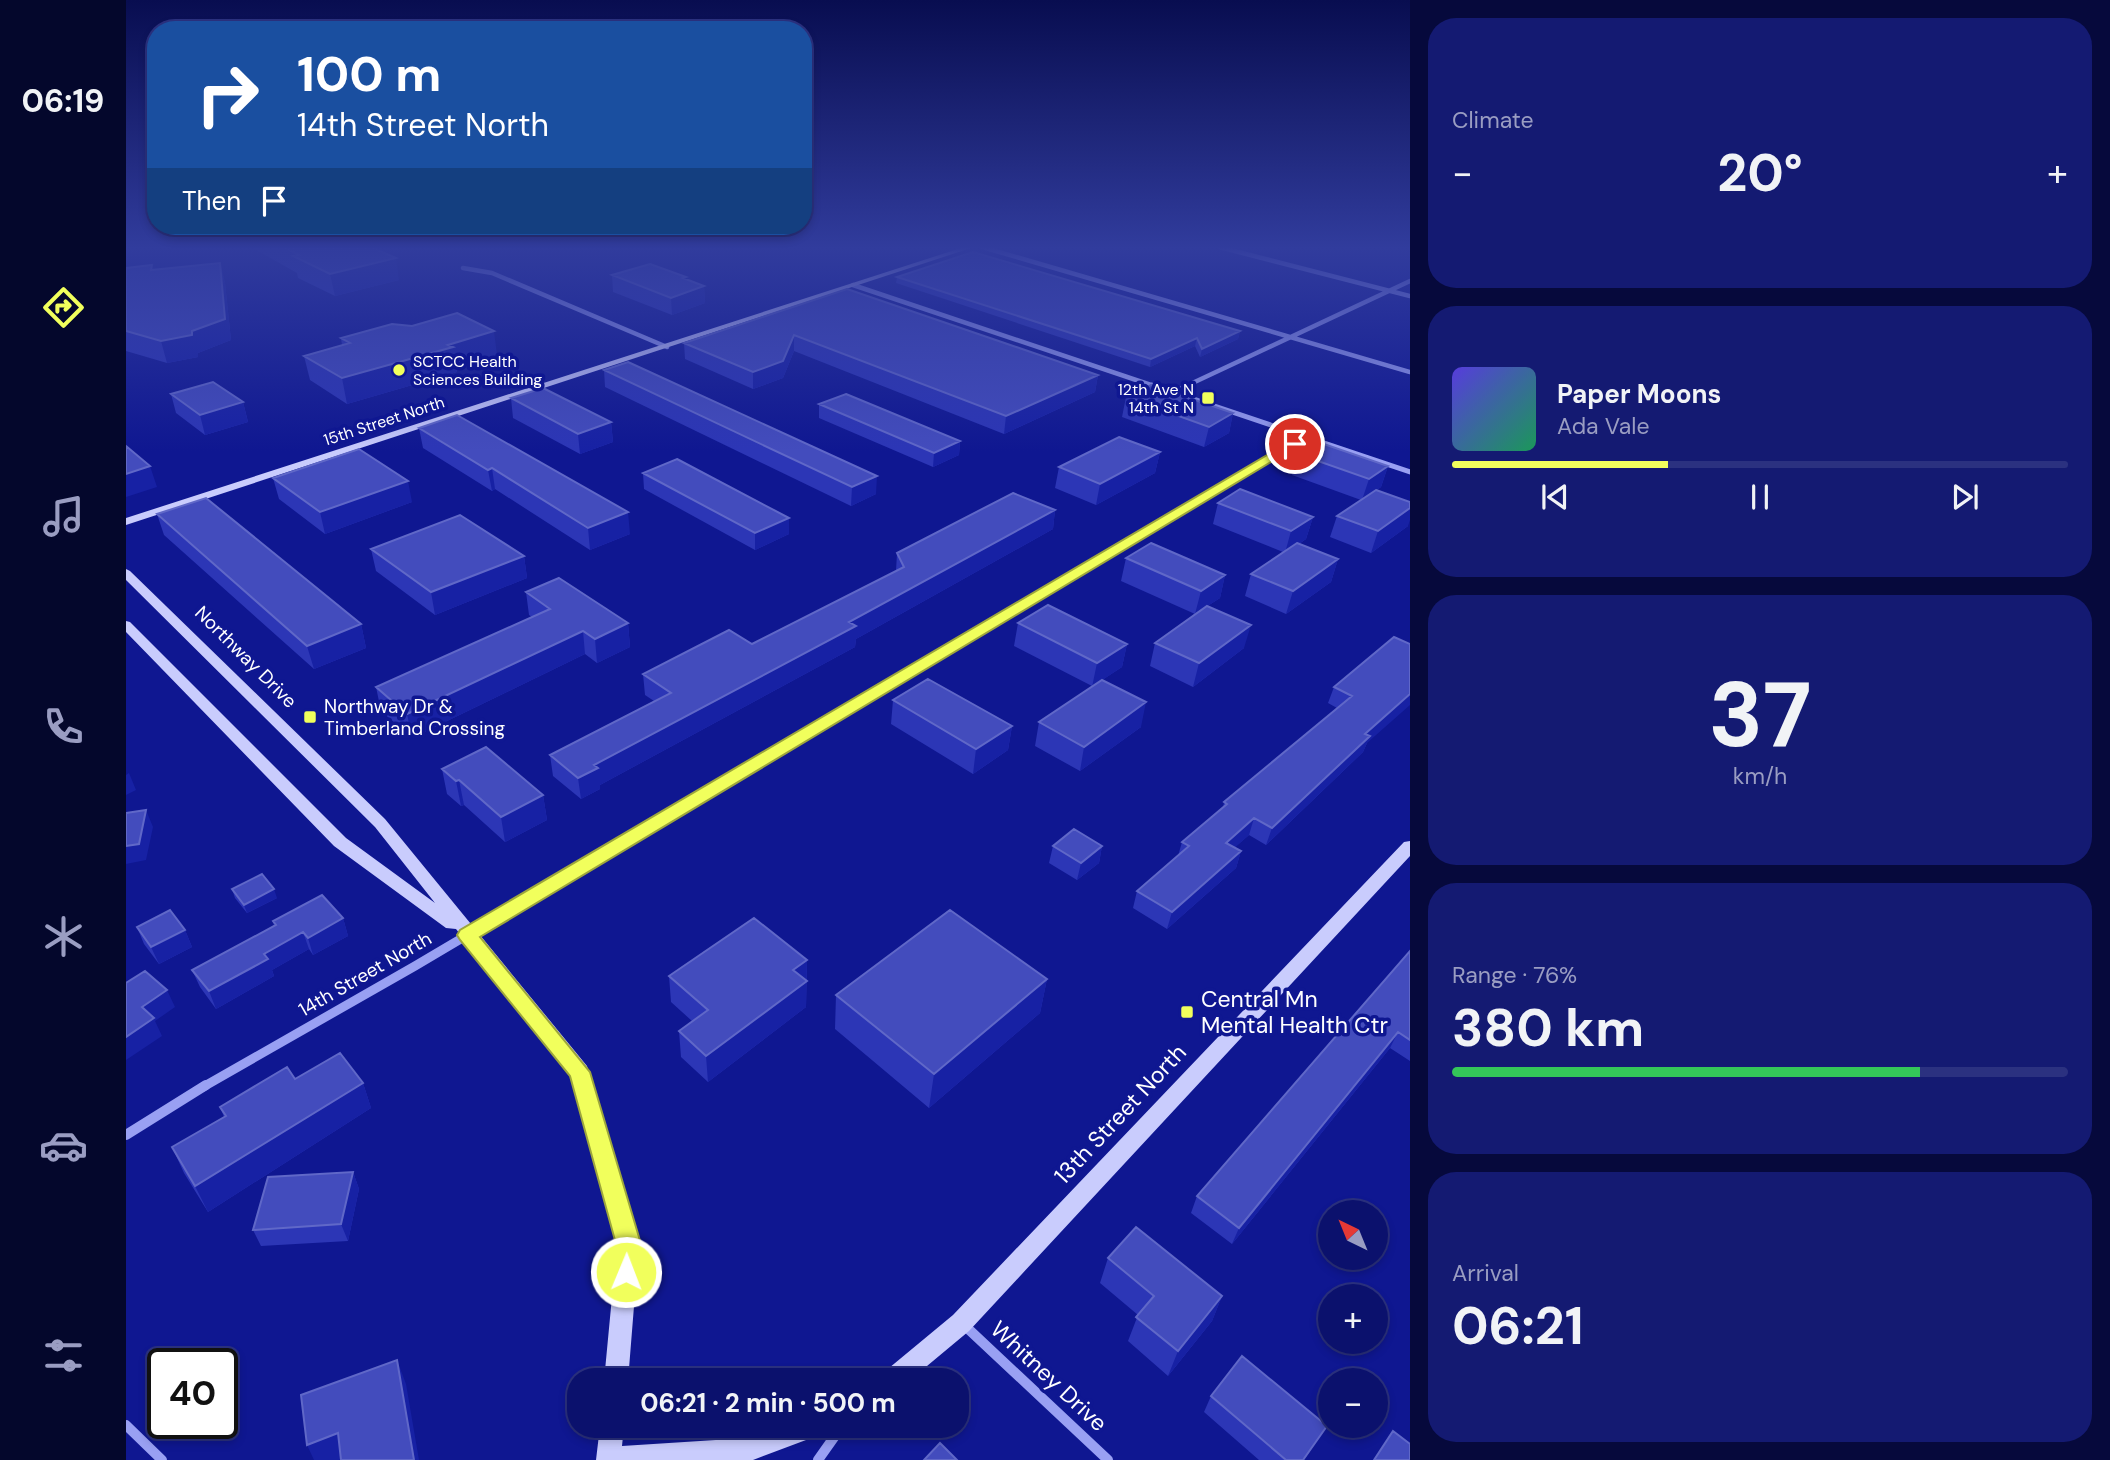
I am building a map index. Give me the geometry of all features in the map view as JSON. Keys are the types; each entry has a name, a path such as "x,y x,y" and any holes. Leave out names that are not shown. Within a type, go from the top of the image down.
{"street":[{"path":"592,315 667,347"},
{"name":"15th Street North","path":"126,522 763,315"},
{"path":"943,315 1410,471"},
{"path":"1215,315 1410,372"},
{"path":"1174,392 1338,315"},
{"name":"14th Street North","path":"126,1135 167,1107 467,935 1308,436"},
{"name":"Northway Drive","path":"126,573 380,823 467,935 580,1072 628,1244 617,1368"},
{"name":"Northway Drive","path":"126,625 341,842 467,935"},
{"name":"13th Street North","path":"907,1368 961,1323 1410,846"},
{"name":"Whitney Drive","path":"961,1323 1108,1460"},
{"path":"126,1425 162,1460"},
{"path":"611,1438 608,1459 747,1450 780,1438"},
{"path":"818,1460 834,1438"}],"building":[{"path":"126,315 225,315 225,319 192,331 192,335 161,341 126,331"},
{"path":"450,315 461,315 494,331 448,345 453,347 342,378 304,356 350,343 341,338 392,324 412,326"},
{"path":"768,315 923,315 1098,375 1006,416 794,335 783,361 753,372 684,343"},
{"path":"1015,315 1186,315 1240,331 1202,349 1197,338 1151,359"},
{"path":"628,362 877,476 852,487 604,370"},
{"path":"213,382 243,402 200,415 171,394"},
{"path":"1151,385 1233,413 1209,427 1126,397"},
{"path":"543,388 611,422 578,434 511,398"},
{"path":"846,394 960,441 934,453 819,404"},
{"path":"457,415 628,512 588,528 492,468 488,470 419,428"},
{"path":"1119,437 1160,452 1100,484 1059,467"},
{"path":"1318,442 1388,466 1369,479 1298,454"},
{"path":"126,446 150,466 126,474"},
{"path":"359,449 408,481 320,512 273,478"},
{"path":"677,459 789,518 755,533 643,473"},
{"path":"1240,489 1313,517 1291,531 1218,503"},
{"path":"1376,490 1410,502 1410,508 1378,531 1337,516"},
{"path":"1013,493 1055,510 849,622 856,626 594,765 598,768 578,778 550,755 671,693 643,674 729,630 752,644 904,567 897,553"},
{"path":"206,498 361,624 307,646 157,514"},
{"path":"460,515 524,556 431,592 371,549"},
{"path":"1151,543 1225,575 1201,591 1126,558"},
{"path":"1297,543 1338,559 1293,591 1251,574"},
{"path":"559,578 628,623 595,639 583,631 407,714 376,687 550,609 526,592"},
{"path":"1048,605 1127,644 1097,663 1018,623"},
{"path":"1207,606 1251,625 1199,663 1155,643"},
{"path":"1394,637 1410,644 1410,694 1365,734 1370,736 1272,828 1254,818 1226,843 1241,851 1172,912 1137,891 1189,846 1182,842 1227,804 1224,802 1352,696 1334,687"},
{"path":"928,679 1012,726 976,749 893,700"},
{"path":"1102,680 1146,702 1084,747 1039,722"},
{"path":"486,747 543,795 501,817 459,780 456,781 442,769"},
{"path":"146,810 139,844 126,846 126,813"},
{"path":"1074,829 1102,846 1081,863 1053,846"},
{"path":"262,874 274,889 244,905 232,889"},
{"path":"322,895 343,918 308,938 303,932 264,954 268,959 209,991 192,970 276,925 273,921"},
{"path":"170,910 185,930 151,947 137,927"},
{"path":"950,910 1047,979 934,1074 836,995"},
{"path":"754,918 807,960 793,970 807,981 706,1056 679,1031 708,1010 669,976"},
{"path":"1410,951 1410,1040 1398,1032 1239,1228 1197,1196"},
{"path":"145,971 167,990 142,1007 154,1018 126,1037 126,983"},
{"path":"340,1053 363,1083 195,1186 172,1147 226,1116 220,1107 287,1067 295,1079"},
{"path":"353,1172 341,1224 253,1230 268,1177"},
{"path":"1136,1227 1222,1296 1178,1351 1136,1317 1154,1296 1108,1258"},
{"path":"1242,1356 1318,1419 1319,1438 1303,1460 1286,1460 1211,1396"},
{"path":"397,1360 414,1460 341,1460 338,1433 307,1445 301,1395"},
{"path":"1393,1431 1410,1444 1410,1460 1374,1460"},
{"path":"940,1443 957,1460 924,1460"}],"place":[{"name":"SCTCC Health Sciences Building","path":"399,370"},
{"name":"12th Ave N 14th St N","path":"1208,398"},
{"name":"Northway Dr & Timberland Crossing","path":"310,717"},
{"name":"Central Mn Mental Health Ctr","path":"1187,1012"}],"route":[{"path":"626,1272 628,1244 580,1072 467,935 1295,444"}]}
